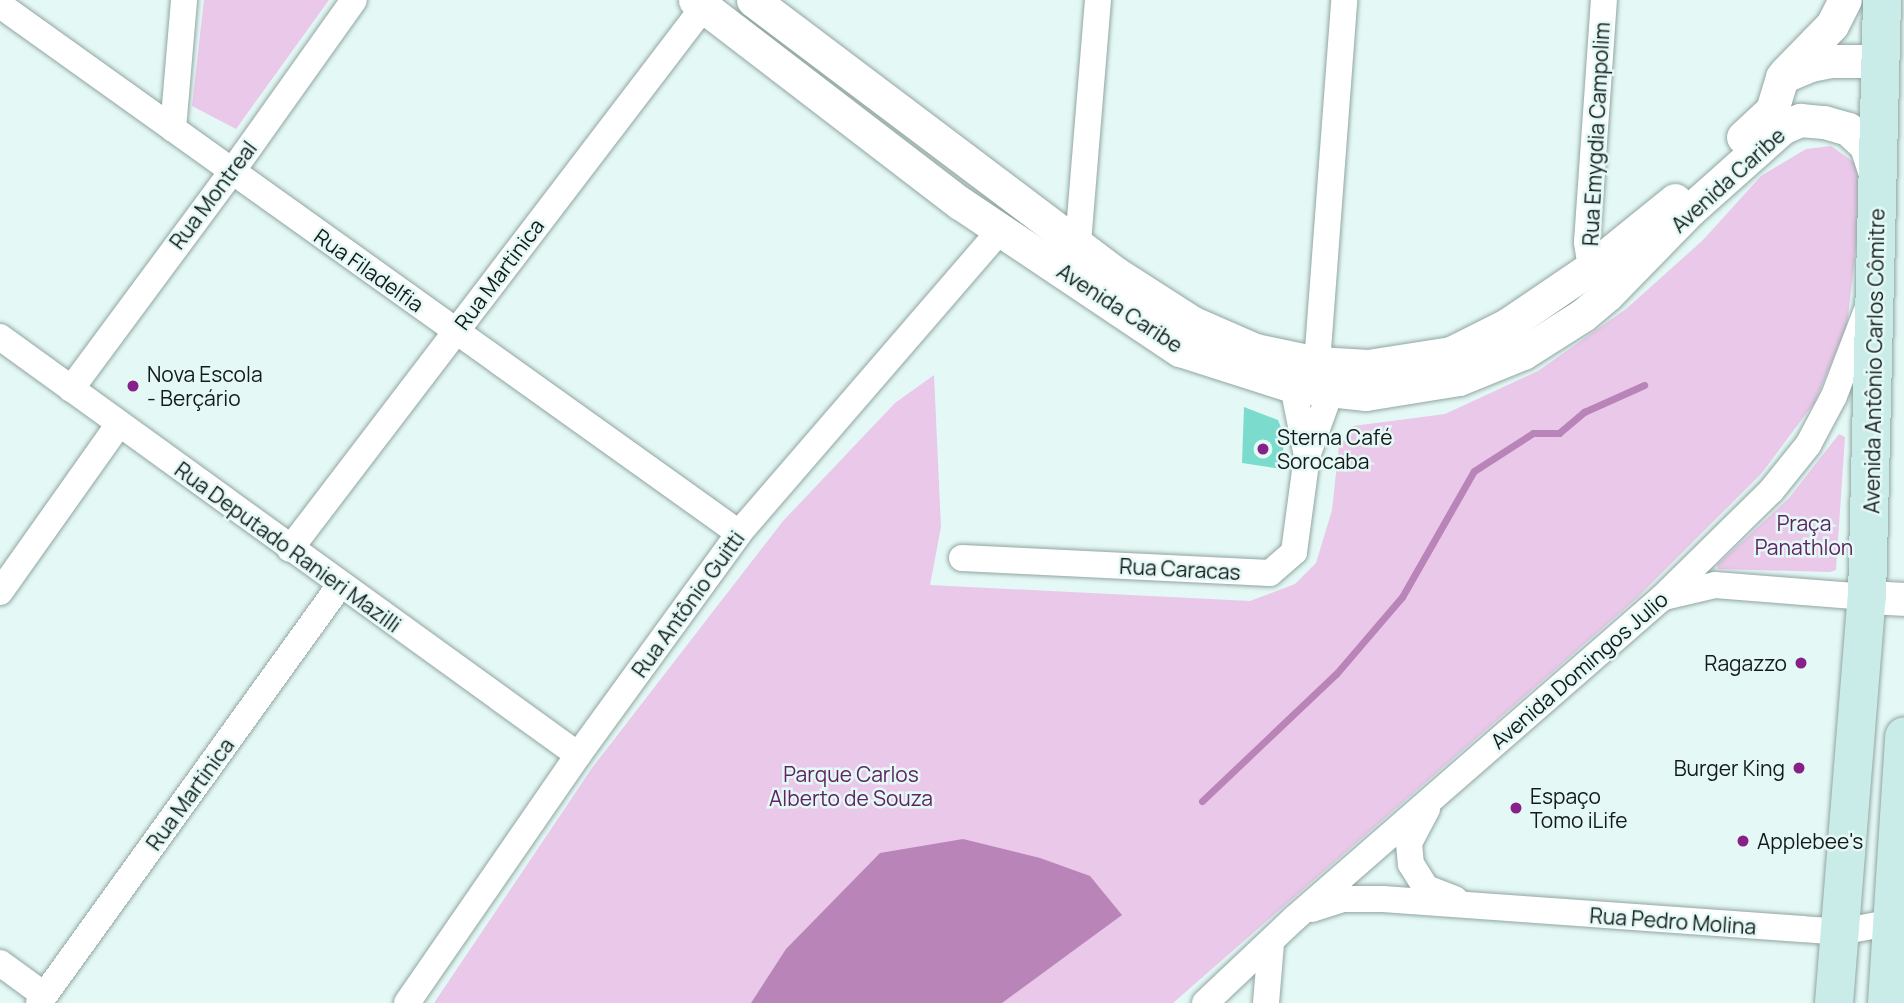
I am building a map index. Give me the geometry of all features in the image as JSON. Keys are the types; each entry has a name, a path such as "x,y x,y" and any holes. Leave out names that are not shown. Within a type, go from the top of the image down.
{"main road":[{"name":"Avenida Antônio Carlos Cômitre","path":"1834,1003 1840,932 1886,598 1889,276 1900,260 1891,174 1892,67 1882,0"},
{"path":"1887,1003 1898,921 1904,737"}],"street":[{"path":"173,129 184,0"},
{"name":"Rua Montreal","path":"71,389 231,173 354,0"},
{"name":"Avenida Caribe","path":"753,0 1115,272 1193,323 1324,376"},
{"path":"1065,234 1085,154 1098,0"},
{"name":"Rua Caracas","path":"962,558 1270,573 1294,552 1307,456 1324,376 1344,0"},
{"name":"Rua Emygdia Campolim","path":"1599,281 1587,242 1604,0"},
{"name":"Avenida Caribe","path":"1599,281 1685,192 1772,110 1782,77 1832,25 1845,0"},
{"name":"Avenida Caribe","path":"703,2 960,203 1180,350 1293,386 1368,366 1451,353 1599,281 1690,210 1782,128 1800,120 1824,122 1848,129 1866,146 1874,163 1891,174"},
{"name":"Rua Martinica","path":"290,549 703,2"},
{"name":"Rua Filadelfia","path":"0,5 231,173 739,533"},
{"path":"1782,77 1810,65 1830,61 1892,67"},
{"path":"999,228 999,209 1009,201 1019,201"},
{"name":"Rua Antônio Guitti","path":"407,1003 578,755 739,533 999,228"},
{"name":"Avenida Caribe","path":"1029,248 1065,234"},
{"name":"Avenida Domingos Julio","path":"1205,1003 1271,944 1295,918 1661,599 1771,491 1808,445 1838,385 1860,330 1889,276"},
{"name":"Rua Deputado Ranieri Mazilli","path":"0,337 578,755"},
{"name":"Rua Caracas","path":"1293,386 1307,456"},
{"path":"0,592 119,424"},
{"name":"Rua Martinica","path":"42,999 340,585"},
{"path":"1661,599 1688,589 1715,585 1886,598"},
{"name":"Rua Pedro Molina","path":"1440,791 1418,822 1409,843 1411,864 1417,877 1426,888 1445,897 1505,910"},
{"name":"Rua Pedro Molina","path":"1295,918 1320,905 1342,899 1840,932"},
{"path":"1840,932 1898,921"},
{"path":"1266,1003 1271,944"},
{"path":"0,963 42,999"}],"green space":[{"path":"204,0 329,0 236,129 192,106"},
{"name":"Parque Carlos Alberto de Souza","path":"1831,146 1855,163 1859,175 1857,239 1847,325 1815,402 1761,474 1637,598 1173,1003 434,1003 592,768 783,521 895,403 934,375 941,527 930,585 1250,601 1295,584 1316,563 1332,510 1339,445 1353,426 1445,414 1538,371 1626,309 1703,240 1761,176 1806,149"},
{"name":"Praça Panathlon","path":"1839,434 1845,437 1836,570 1718,569 1717,565 1789,498"}],"shaded area":[{"path":"963,839 1040,858 1090,876 1122,915 1002,1003 751,1003 786,949 880,853"}],"building":[{"name":"Sterna Café Sorocaba","path":"1244,407 1278,420 1284,435 1282,469 1242,463"}],"waterway":[{"path":"1202,801 1336,674 1402,597 1474,471 1533,433 1559,433 1584,412 1644,385"}],"place":[{"name":"Nova Escola - Berçário","path":"133,386"},
{"name":"Sterna Café Sorocaba","path":"1263,449"},
{"name":"Ragazzo","path":"1801,663"},
{"name":"Burger King","path":"1799,768"},
{"name":"Espaço Tomo iLife","path":"1516,808"},
{"name":"Applebee's","path":"1743,841"}]}
